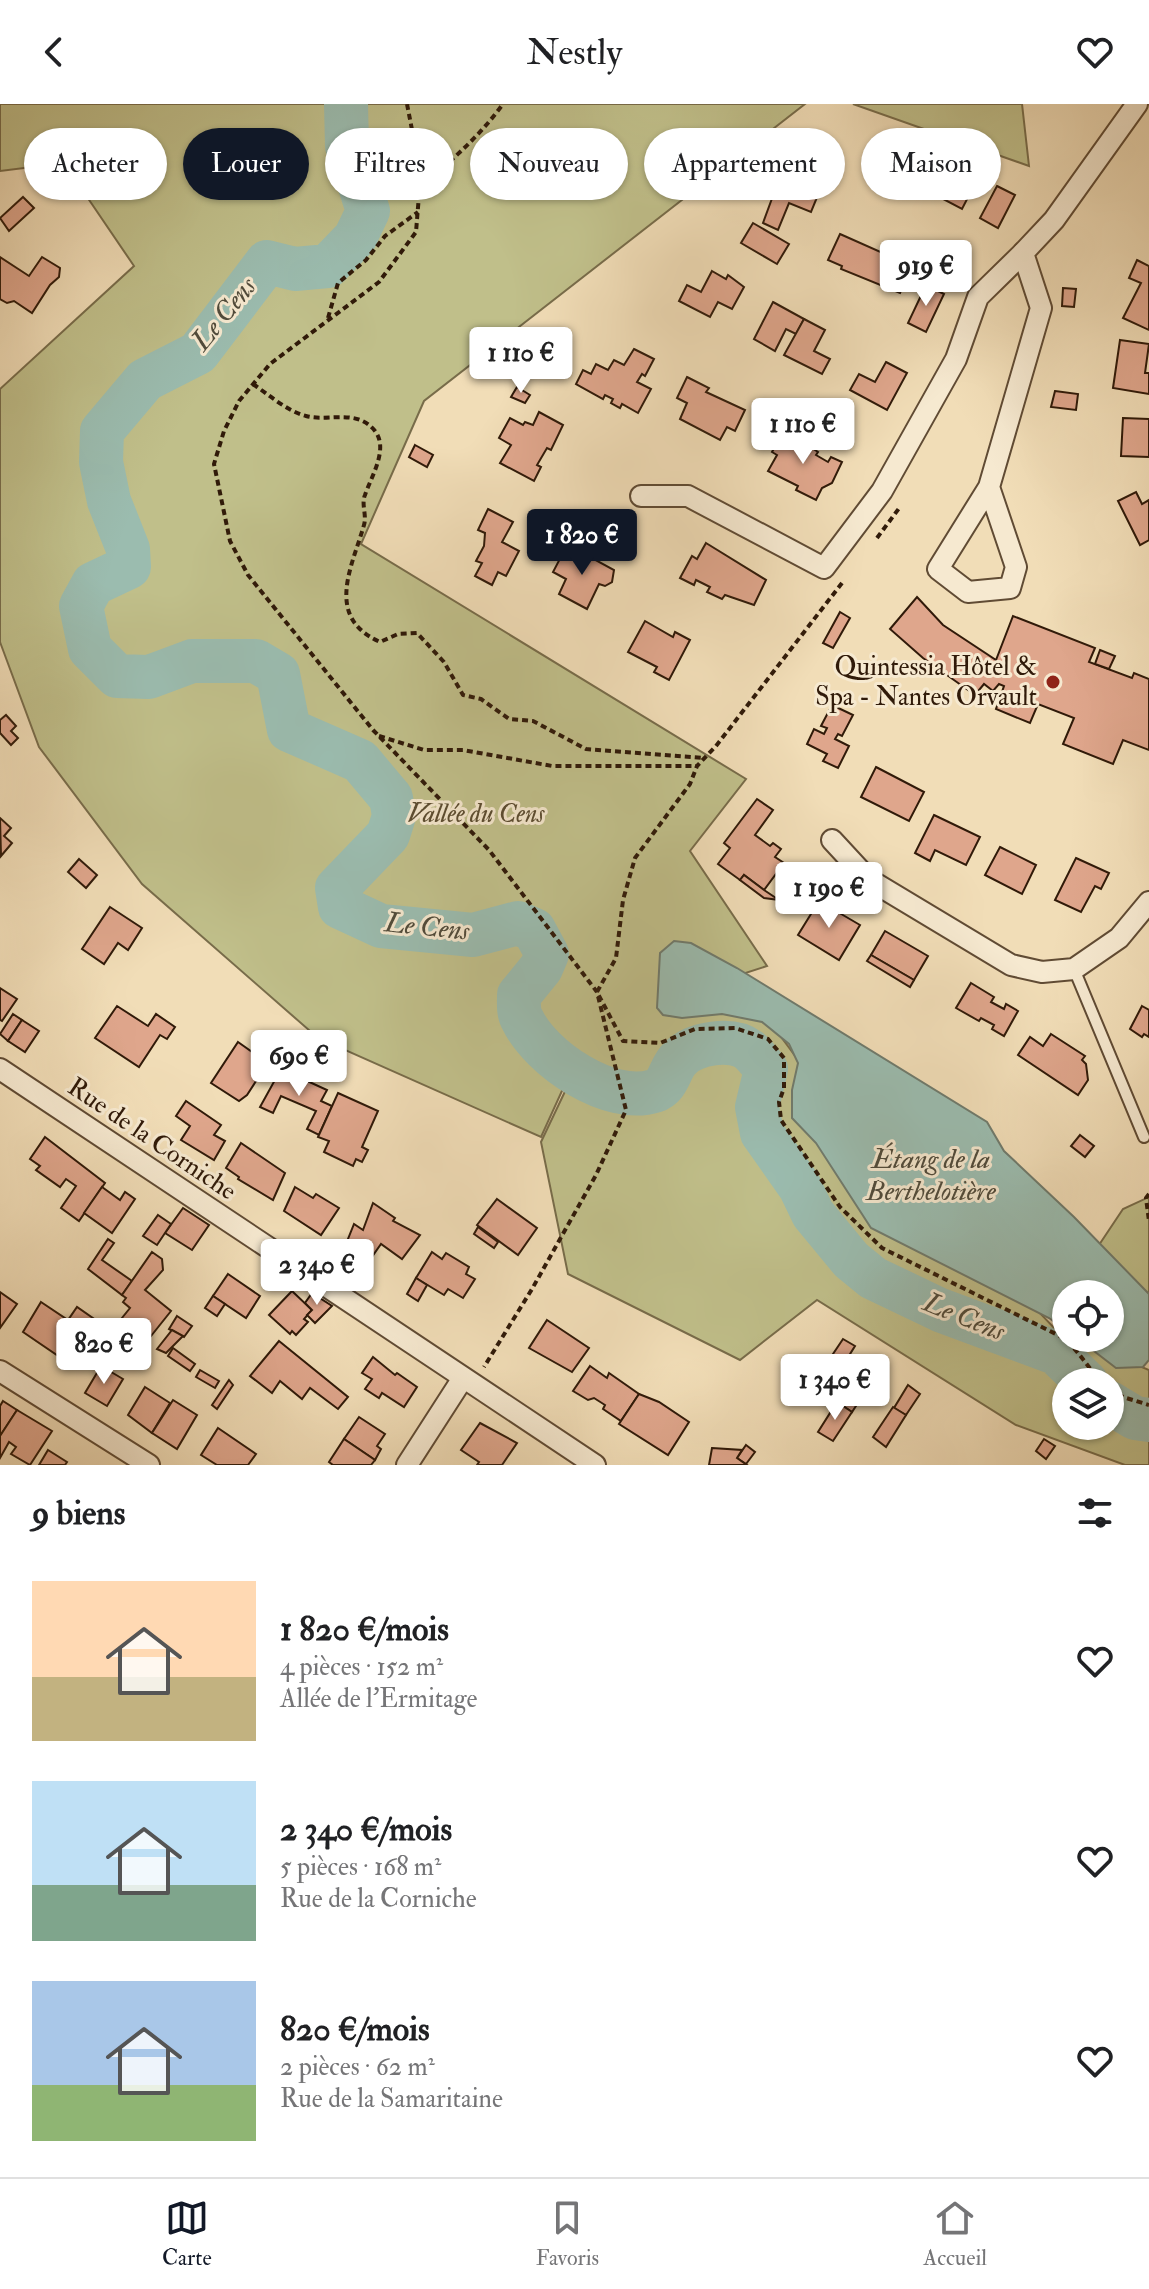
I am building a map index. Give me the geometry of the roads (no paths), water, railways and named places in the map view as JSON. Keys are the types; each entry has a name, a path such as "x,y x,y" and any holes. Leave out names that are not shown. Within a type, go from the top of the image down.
{"street":[{"path":"641,496 688,496 824,568 889,478 956,359 978,297 1054,220 1137,104"},
{"path":"989,487 1016,567 1010,588 968,592 938,569 989,487 1041,308 1023,253"},
{"path":"832,840 868,879 1011,965 1042,972 1074,969 1119,938 1149,902"},
{"name":"Rue de la Corniche","path":"0,1069 595,1465"},
{"path":"0,1371 149,1465"},
{"path":"407,1465 463,1378"}],"lane":[{"path":"1074,969 1144,1137"}],"water":[{"name":"Étang de la Berthelotière","path":"674,941 691,943 737,968 987,1122 1004,1151 1149,1294 1149,1360 1143,1367 1116,1368 1095,1352 1124,1352 1124,1280 1052,1280 1052,1320 871,1228 816,1143 792,1118 792,1090 798,1063 789,1044 762,1022 722,1014 682,1018 663,1015 657,1008 660,953"}],"waterway":[{"name":"Le Cens","path":"346,104 347,146 368,211 355,238 328,266 295,269 267,262 198,353 145,380 102,431 101,462 109,501 128,549 129,567 93,584 81,606 90,649 117,676 149,677 192,661 256,661 278,674 289,730 360,761 391,798 394,816 388,835 337,888 340,907 381,926 473,935 518,923 534,930 547,954 541,968 519,995 521,1017 544,1049 598,1085 636,1094 654,1091 663,1085 680,1058 694,1049 723,1043 749,1050 766,1069 757,1107 762,1133 800,1187 813,1214 851,1260 873,1278 940,1310 1056,1353 1072,1368"},
{"name":"Le Cens","path":"1124,1411 1135,1418 1149,1420"}],"place":[{"name":"Quintessia Hôtel & Spa - Nantes Orvault","path":"1053,682"}],"park label":[{"name":"Vallée du Cens","path":"476,814"}]}
